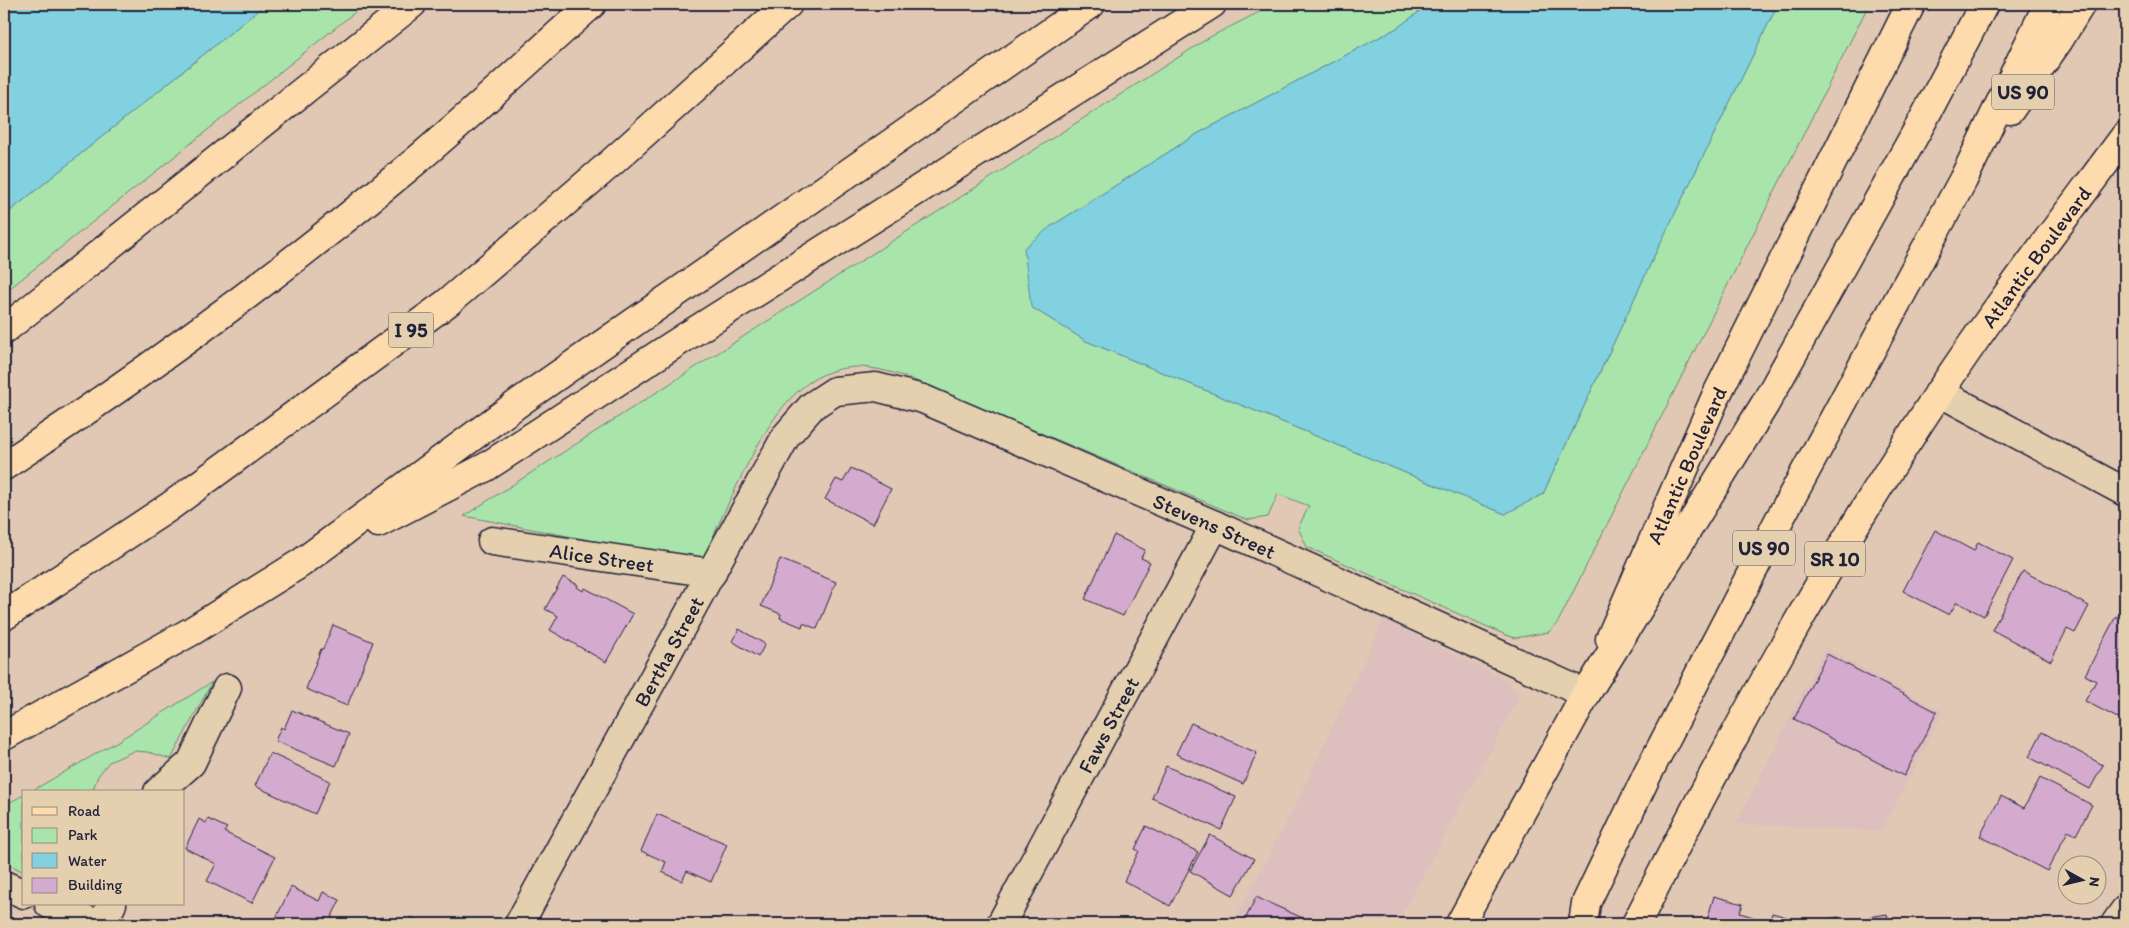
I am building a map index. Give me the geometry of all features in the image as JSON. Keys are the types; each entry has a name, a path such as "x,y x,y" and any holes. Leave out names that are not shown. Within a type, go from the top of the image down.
{"main road":[{"path":"4,330 412,4"},
{"path":"4,466 77,417 306,250 406,169 592,4"},
{"name":"I 95","path":"4,616 169,507 447,303 611,163 788,4"},
{"path":"4,736 192,631 301,563 521,401 1091,4"},
{"path":"301,563 486,467 695,331 1212,4"},
{"name":"Atlantic Boulevard","path":"1460,924 1586,694 1716,396 1911,4"},
{"path":"1586,694 1765,404 1923,120 1984,4"},
{"path":"1963,180 2048,4"},
{"name":"US 90","path":"1582,924 1586,903 1647,775 1778,522 1963,180 2059,40 2081,4"},
{"name":"Atlantic Boulevard","path":"1636,924 1706,788 1765,680 1848,536 1939,392 2002,302 2125,136"}],"street":[{"name":"Stevens Street","path":"834,391 876,387 923,399 1215,525 1586,694"},
{"name":"Bertha Street","path":"519,924 786,436 812,406 834,391"},
{"path":"1939,392 2125,492"},
{"name":"Faws Street","path":"1001,924 1215,525"},
{"name":"Alice Street","path":"492,541 712,573"},
{"path":"160,790 191,763 227,688"},
{"path":"4,885 22,893"},
{"path":"54,906 96,924"},
{"path":"102,924 111,906"},
{"path":"2115,924 2125,910"}],"shaded area":[{"path":"1384,619 1507,681 1519,698 1397,924 1233,924 1293,809"},
{"path":"1825,648 1943,712 1882,831 1736,824"}],"green space":[{"path":"266,4 365,4 4,293 4,216"},
{"path":"1275,4 1430,4 1397,28 1197,134 1050,227 1031,307 1086,341 1505,514 1543,494 1657,250 1778,4 1869,4 1558,622 1549,632 1515,638 1506,635 1307,547 1298,528 1309,506 1278,494 1268,517 1248,520 921,383 877,369 859,367 838,369 820,376 804,386 777,414 747,465 702,562 464,516 1210,37"},
{"path":"212,682 171,759 148,752 134,751 109,762 98,776 93,790 33,790 118,741"},
{"path":"22,796 22,871 4,862 4,805"}],"water":[{"path":"4,4 266,4 4,216"},
{"path":"1430,4 1778,4 1657,250 1543,494 1505,514 1086,341 1031,307 1024,248 1050,227 1197,134 1397,28"}],"building":[{"path":"851,468 891,489 873,524 825,499 836,479 843,482"},
{"path":"1935,530 1974,551 1978,542 2013,560 1984,616 1957,602 1949,615 1903,591"},
{"path":"1114,535 1145,550 1141,558 1150,562 1123,616 1085,599"},
{"path":"780,559 836,582 817,629 803,623 802,627 780,618 781,614 761,606"},
{"path":"2023,571 2089,606 2075,633 2067,629 2051,661 1992,630"},
{"path":"563,577 578,585 577,587 583,591 585,588 633,614 606,662 550,630 558,616 545,609"},
{"path":"2116,616 2125,621 2125,722 2085,701 2096,681 2085,675"},
{"path":"333,625 373,642 347,706 306,689 321,649 323,649"},
{"path":"739,629 765,644 758,657 732,641"},
{"path":"1827,654 1937,712 1904,776 1794,719"},
{"path":"292,710 349,734 336,766 275,741 281,727 284,729"},
{"path":"1191,723 1257,753 1243,784 1176,754"},
{"path":"2042,732 2103,765 2090,789 2029,757"},
{"path":"270,753 330,781 315,814 255,786"},
{"path":"1166,766 1236,797 1221,830 1152,798"},
{"path":"2040,778 2092,805 2076,835 2068,831 2047,871 1980,836 2001,796 2024,808"},
{"path":"657,814 727,844 711,882 687,871 682,881 662,872 666,862 641,851"},
{"path":"199,819 206,823 208,819 227,828 224,832 275,857 252,903 207,881 216,864 185,848"},
{"path":"1146,826 1198,852 1170,906 1124,881 1139,851 1135,849"},
{"path":"1210,835 1254,859 1233,895 1190,871"},
{"path":"291,887 319,901 323,892 340,900 331,918 344,924 278,924 274,922"},
{"path":"1714,896 1743,904 1740,913 1770,922 1772,913 1790,918 1789,924 1706,924"},
{"path":"1256,897 1316,924 1243,924"},
{"path":"1887,914 1889,924 1817,924 1816,921 1839,917 1839,922"},
{"path":"381,917 398,924 378,924"},
{"path":"411,917 428,924 407,924"}]}
